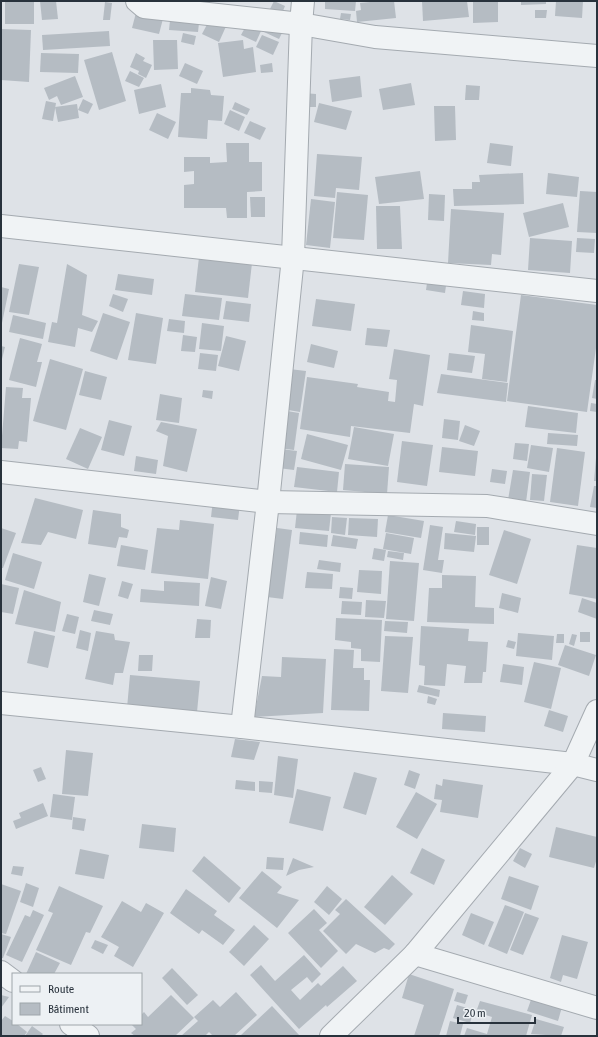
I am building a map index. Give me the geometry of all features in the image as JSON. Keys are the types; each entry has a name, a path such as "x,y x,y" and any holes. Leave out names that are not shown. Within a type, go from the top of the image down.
{"street":[{"path":"242,727 268,502 293,257 303,1"},
{"path":"141,4 301,24 375,36 597,56"},
{"path":"1,226 597,291"},
{"path":"1,472 268,502 487,506 597,524"},
{"path":"1,703 242,727 573,764 597,770"},
{"path":"331,1036 415,954 573,764 597,711"},
{"path":"415,954 597,1008"},
{"path":"1,972 12,979"},
{"path":"73,1025 88,1036"}],"building":[{"path":"5,1 34,1 34,24 5,24"},
{"path":"40,1 56,1 58,19 42,20"},
{"path":"274,1 285,6 280,18 268,13"},
{"path":"325,1 356,1 355,11 325,9"},
{"path":"394,1 396,18 357,22 356,11 361,10 360,3"},
{"path":"422,1 467,1 469,17 423,21"},
{"path":"473,1 498,1 498,22 473,23"},
{"path":"521,1 546,1 546,4 521,5"},
{"path":"556,1 583,1 582,18 555,16"},
{"path":"105,2 112,3 110,20 103,20"},
{"path":"138,5 165,11 159,34 132,28"},
{"path":"535,10 547,10 546,18 535,18"},
{"path":"171,11 200,14 198,32 169,30"},
{"path":"341,13 351,14 350,20 340,19"},
{"path":"212,15 228,22 219,42 202,34"},
{"path":"270,20 285,27 279,39 264,32"},
{"path":"247,24 261,31 256,42 241,35"},
{"path":"1,29 31,30 29,82 1,80"},
{"path":"109,31 110,46 43,50 42,35"},
{"path":"183,33 196,36 194,45 181,42"},
{"path":"262,35 279,42 273,55 256,47"},
{"path":"153,40 177,40 178,69 154,70"},
{"path":"243,40 244,49 253,47 256,72 223,77 218,43"},
{"path":"112,52 126,101 99,110 84,60"},
{"path":"41,53 79,54 78,73 40,72"},
{"path":"136,53 145,58 143,61 152,65 146,78 138,74 139,71 130,67"},
{"path":"185,63 203,71 197,84 179,76"},
{"path":"272,63 273,72 261,73 260,65"},
{"path":"130,71 144,78 139,87 125,81"},
{"path":"75,76 83,97 61,105 57,96 49,100 44,88"},
{"path":"360,76 362,97 332,102 329,80"},
{"path":"411,83 415,105 383,110 379,89"},
{"path":"161,84 166,107 139,114 134,90"},
{"path":"466,85 480,86 479,100 465,100"},
{"path":"191,88 210,90 211,95 224,96 222,121 208,120 207,139 178,137 181,93 191,93"},
{"path":"303,93 316,94 316,107 303,107"},
{"path":"83,99 93,104 88,114 78,110"},
{"path":"46,101 56,103 53,121 42,119"},
{"path":"235,102 250,109 247,115 232,109"},
{"path":"319,103 352,111 346,130 314,122"},
{"path":"77,104 79,118 58,122 55,107"},
{"path":"434,106 455,106 456,140 435,141"},
{"path":"230,110 245,117 239,131 224,124"},
{"path":"157,113 176,122 168,139 149,130"},
{"path":"250,121 266,128 260,140 244,133"},
{"path":"226,143 249,143 249,162 262,162 262,191 247,192 247,218 227,218 226,208 184,208 184,185 194,184 194,171 184,172 184,157 210,157 210,163 227,162"},
{"path":"490,143 513,146 511,166 487,163"},
{"path":"317,154 362,157 359,190 336,188 335,198 314,196"},
{"path":"420,171 424,199 379,204 375,177"},
{"path":"523,173 524,204 454,206 453,189 472,189 472,182 480,182 479,175"},
{"path":"548,173 579,177 577,197 546,194"},
{"path":"580,191 597,192 597,233 577,232"},
{"path":"337,192 368,195 364,240 333,238"},
{"path":"429,194 445,195 444,221 428,220"},
{"path":"250,197 265,197 265,217 251,217"},
{"path":"311,199 335,202 330,248 306,245"},
{"path":"563,203 569,227 529,237 523,213"},
{"path":"376,206 400,206 402,249 377,249"},
{"path":"451,209 504,213 501,255 492,254 491,265 448,263"},
{"path":"530,238 572,241 570,273 528,270"},
{"path":"577,238 595,239 594,253 576,252"},
{"path":"199,257 252,263 248,298 195,292"},
{"path":"19,264 39,267 29,315 9,312"},
{"path":"67,264 87,275 82,315 98,321 92,332 78,328 75,347 48,342 52,322 57,323"},
{"path":"118,274 154,279 152,295 115,290"},
{"path":"428,276 447,278 445,293 426,290"},
{"path":"1,287 9,289 2,323 1,323"},
{"path":"463,291 485,294 484,308 461,305"},
{"path":"113,294 128,299 123,312 109,306"},
{"path":"185,294 222,298 219,320 182,316"},
{"path":"521,295 597,305 597,348 587,412 507,401"},
{"path":"316,299 355,304 351,331 312,326"},
{"path":"226,301 251,304 249,322 223,319"},
{"path":"473,311 484,313 484,321 472,320"},
{"path":"103,313 130,322 117,360 90,351"},
{"path":"136,313 163,318 156,364 128,360"},
{"path":"13,315 46,323 43,339 9,332"},
{"path":"169,319 185,321 184,333 167,331"},
{"path":"202,323 224,326 221,351 199,349"},
{"path":"471,325 513,331 507,382 482,379 485,354 468,352"},
{"path":"367,328 390,330 387,347 365,345"},
{"path":"183,335 197,337 195,352 181,351"},
{"path":"226,336 246,341 239,371 218,366"},
{"path":"20,338 42,344 37,362 42,362 36,387 9,380"},
{"path":"311,344 338,351 334,368 307,362"},
{"path":"1,346 5,347 2,359 1,359"},
{"path":"394,349 430,355 423,406 414,404 410,433 351,426 350,437 300,429 307,377 358,384 357,387 389,392 388,401 395,402 397,380 389,379"},
{"path":"200,353 218,355 216,371 198,369"},
{"path":"449,353 475,356 472,373 447,370"},
{"path":"50,359 83,369 66,430 33,421"},
{"path":"281,368 306,371 300,412 276,408"},
{"path":"85,371 107,377 101,400 79,395"},
{"path":"441,374 508,383 506,402 437,393"},
{"path":"595,380 597,380 597,399 592,398"},
{"path":"6,387 23,388 22,398 31,398 27,442 19,441 18,449 1,448"},
{"path":"203,390 213,391 212,399 202,397"},
{"path":"160,394 182,398 179,423 156,420"},
{"path":"591,403 597,404 597,412 590,411"},
{"path":"528,406 578,413 576,433 525,427"},
{"path":"275,409 299,413 294,450 270,447"},
{"path":"444,419 460,421 458,440 442,438"},
{"path":"109,420 132,426 124,456 101,450"},
{"path":"161,422 197,429 187,472 163,466 168,436 156,431"},
{"path":"465,425 480,431 474,446 459,441"},
{"path":"354,427 394,434 388,466 348,459"},
{"path":"80,428 102,437 88,469 66,459"},
{"path":"548,433 578,435 577,446 547,444"},
{"path":"307,434 348,445 341,470 301,459"},
{"path":"402,441 433,445 427,486 397,482"},
{"path":"515,443 529,444 527,461 513,459"},
{"path":"531,445 553,448 549,472 527,468"},
{"path":"442,447 478,451 475,476 439,472"},
{"path":"273,448 297,451 294,470 270,467"},
{"path":"557,448 585,452 578,506 550,502"},
{"path":"136,456 158,460 156,474 134,471"},
{"path":"596,458 597,481 594,481"},
{"path":"345,464 389,467 387,494 343,490"},
{"path":"297,467 339,472 337,492 294,487"},
{"path":"492,469 507,471 505,484 490,482"},
{"path":"513,470 530,472 526,502 508,500"},
{"path":"532,474 547,475 544,501 530,500"},
{"path":"594,486 597,486 597,508 590,507"},
{"path":"35,498 83,510 76,539 48,532 41,545 21,543"},
{"path":"213,500 240,504 238,520 211,517"},
{"path":"93,510 121,514 121,527 129,530 127,538 119,537 116,548 88,544"},
{"path":"297,510 331,513 329,531 295,528"},
{"path":"388,515 424,521 421,538 385,532"},
{"path":"332,517 347,518 345,535 331,533"},
{"path":"349,518 378,519 377,537 348,535"},
{"path":"180,520 214,524 208,579 151,573 157,528 179,530"},
{"path":"456,521 476,524 475,535 454,532"},
{"path":"430,525 443,527 438,560 444,560 442,573 423,570"},
{"path":"477,527 489,527 489,545 477,545"},
{"path":"1,528 16,533 3,568 1,568"},
{"path":"277,528 292,530 283,599 267,597"},
{"path":"504,530 531,539 517,584 489,575"},
{"path":"300,532 328,535 327,547 299,544"},
{"path":"386,533 414,538 411,554 383,549"},
{"path":"445,533 476,536 474,552 444,549"},
{"path":"333,535 358,539 356,549 331,546"},
{"path":"121,545 148,550 145,570 117,566"},
{"path":"577,545 597,548 597,599 569,594"},
{"path":"374,548 386,550 384,561 372,559"},
{"path":"388,551 404,553 403,560 387,557"},
{"path":"13,553 42,562 34,589 5,580"},
{"path":"319,560 341,563 340,572 317,569"},
{"path":"390,561 419,563 414,621 386,619"},
{"path":"359,570 382,571 381,594 357,592"},
{"path":"307,572 333,574 332,589 305,588"},
{"path":"89,574 106,578 99,606 83,602"},
{"path":"442,575 476,576 475,607 494,608 494,624 427,622 429,588 442,588"},
{"path":"211,577 227,581 221,609 205,606"},
{"path":"122,581 133,584 128,599 118,596"},
{"path":"164,581 200,583 199,606 140,602 141,589 164,591"},
{"path":"1,584 19,588 13,614 1,612"},
{"path":"340,587 353,588 352,599 339,598"},
{"path":"24,590 61,602 55,632 15,624"},
{"path":"502,593 521,598 518,613 499,608"},
{"path":"582,598 597,603 597,619 578,612"},
{"path":"366,600 386,601 384,618 365,617"},
{"path":"342,601 362,602 361,615 341,614"},
{"path":"94,610 113,614 110,625 91,621"},
{"path":"67,614 79,617 75,634 62,631"},
{"path":"336,618 382,620 380,662 361,661 361,649 351,648 351,642 335,640"},
{"path":"197,619 211,620 210,638 195,638"},
{"path":"385,621 408,622 407,633 384,631"},
{"path":"421,626 469,629 468,641 488,642 486,672 483,672 482,683 464,683 466,666 447,664 445,686 424,685 425,666 419,665"},
{"path":"80,630 91,633 88,651 76,648"},
{"path":"34,631 55,636 48,668 27,663"},
{"path":"96,631 114,634 115,640 130,642 123,673 115,673 113,685 85,679"},
{"path":"580,632 590,632 590,642 580,642"},
{"path":"518,633 554,636 552,660 516,656"},
{"path":"557,634 564,634 564,643 556,643"},
{"path":"572,634 577,635 574,646 569,644"},
{"path":"385,636 413,637 408,693 381,691"},
{"path":"508,640 516,642 514,649 506,647"},
{"path":"565,645 596,655 589,676 558,665"},
{"path":"334,649 354,650 353,668 364,668 364,680 370,680 369,711 331,710"},
{"path":"139,655 153,655 152,671 138,671"},
{"path":"282,657 326,659 323,713 254,717 262,676 281,677"},
{"path":"534,662 561,668 551,709 524,702"},
{"path":"503,664 524,667 522,685 500,682"},
{"path":"130,675 200,681 197,712 127,708"},
{"path":"419,685 440,690 439,697 417,692"},
{"path":"428,696 437,699 435,705 427,703"},
{"path":"549,710 568,716 563,732 544,726"},
{"path":"443,713 486,716 485,732 442,729"},
{"path":"235,739 260,742 254,760 231,757"},
{"path":"66,750 93,753 88,796 62,794"},
{"path":"278,756 298,759 293,798 274,795"},
{"path":"41,767 46,779 38,782 33,770"},
{"path":"409,770 420,774 415,789 404,785"},
{"path":"354,772 377,778 366,815 343,808"},
{"path":"443,779 483,785 478,818 440,812 442,800 434,799 436,784 442,786"},
{"path":"236,780 255,782 255,791 235,789"},
{"path":"259,781 273,782 272,793 259,792"},
{"path":"297,789 331,797 323,831 289,823"},
{"path":"416,792 437,804 417,839 396,827"},
{"path":"53,794 75,797 72,820 50,817"},
{"path":"43,803 48,816 16,829 13,821 21,818 19,813"},
{"path":"73,817 86,819 84,831 72,829"},
{"path":"142,824 176,828 174,852 139,848"},
{"path":"556,827 597,837 597,858 594,868 549,857"},
{"path":"422,848 445,860 434,885 410,873"},
{"path":"520,848 532,854 525,868 513,861"},
{"path":"80,849 109,855 104,879 75,874"},
{"path":"204,856 241,888 229,903 192,871"},
{"path":"267,857 284,858 283,870 266,869"},
{"path":"293,858 314,867 299,870 286,876"},
{"path":"13,866 24,867 22,876 11,874"},
{"path":"262,871 282,887 277,893 299,900 277,928 239,898"},
{"path":"392,875 413,894 385,925 364,907"},
{"path":"509,876 539,886 531,910 501,899"},
{"path":"26,883 39,888 33,907 20,902"},
{"path":"1,884 21,891 6,934 1,933"},
{"path":"59,886 103,906 90,933 86,932 71,965 36,950 53,913 48,911"},
{"path":"327,886 342,899 329,915 314,902"},
{"path":"186,889 217,911 214,915 235,930 223,945 202,930 199,934 170,913"},
{"path":"346,899 395,944 389,950 384,948 375,953 356,944 346,954 323,931 340,914 335,910"},
{"path":"122,901 141,912 146,903 164,913 133,967 114,956 119,947 101,937"},
{"path":"505,905 524,912 507,954 488,946"},
{"path":"314,909 327,923 319,930 338,951 321,968 288,933"},
{"path":"33,910 44,915 22,962 6,955 25,915 30,917"},
{"path":"471,913 494,922 484,945 462,935"},
{"path":"525,913 539,918 523,955 510,950"},
{"path":"254,925 269,939 244,966 229,952"},
{"path":"1,934 11,937 3,958 1,958"},
{"path":"562,935 588,942 577,979 563,975 561,982 550,978"},
{"path":"95,940 108,945 103,954 91,948"},
{"path":"36,952 60,963 55,973 26,973"},
{"path":"304,955 321,974 312,983 307,977 291,990 300,1000 318,983 321,986 343,966 357,981 327,1007 326,1005 299,1029 250,975 261,965 275,981"},
{"path":"172,968 198,995 187,1005 162,978"},
{"path":"409,974 454,989 439,1036 414,1036 424,1005 402,998"},
{"path":"236,992 257,1015 234,1036 213,1036 209,1032 205,1036 181,1036 198,1021 194,1017 213,1000 220,1007"},
{"path":"457,992 468,995 465,1004 454,1001"},
{"path":"1,995 9,997 1,1008"},
{"path":"171,995 194,1018 175,1036 135,1036 131,1033 136,1029 132,1025 142,1025 142,1014 144,1012 148,1017"},
{"path":"532,997 562,1007 558,1021 527,1011"},
{"path":"480,1001 532,1015 526,1036 464,1036 467,1028 487,1034 492,1017 476,1012"},
{"path":"457,1005 474,1010 470,1023 453,1018"},
{"path":"272,1006 300,1036 240,1036"},
{"path":"5,1016 12,1020 12,1025 18,1025 27,1032 24,1036 1,1036 1,1021"},
{"path":"536,1019 564,1027 561,1036 531,1034"},
{"path":"450,1021 463,1024 460,1036 446,1036"},
{"path":"32,1026 43,1034 41,1036 25,1036"}]}
